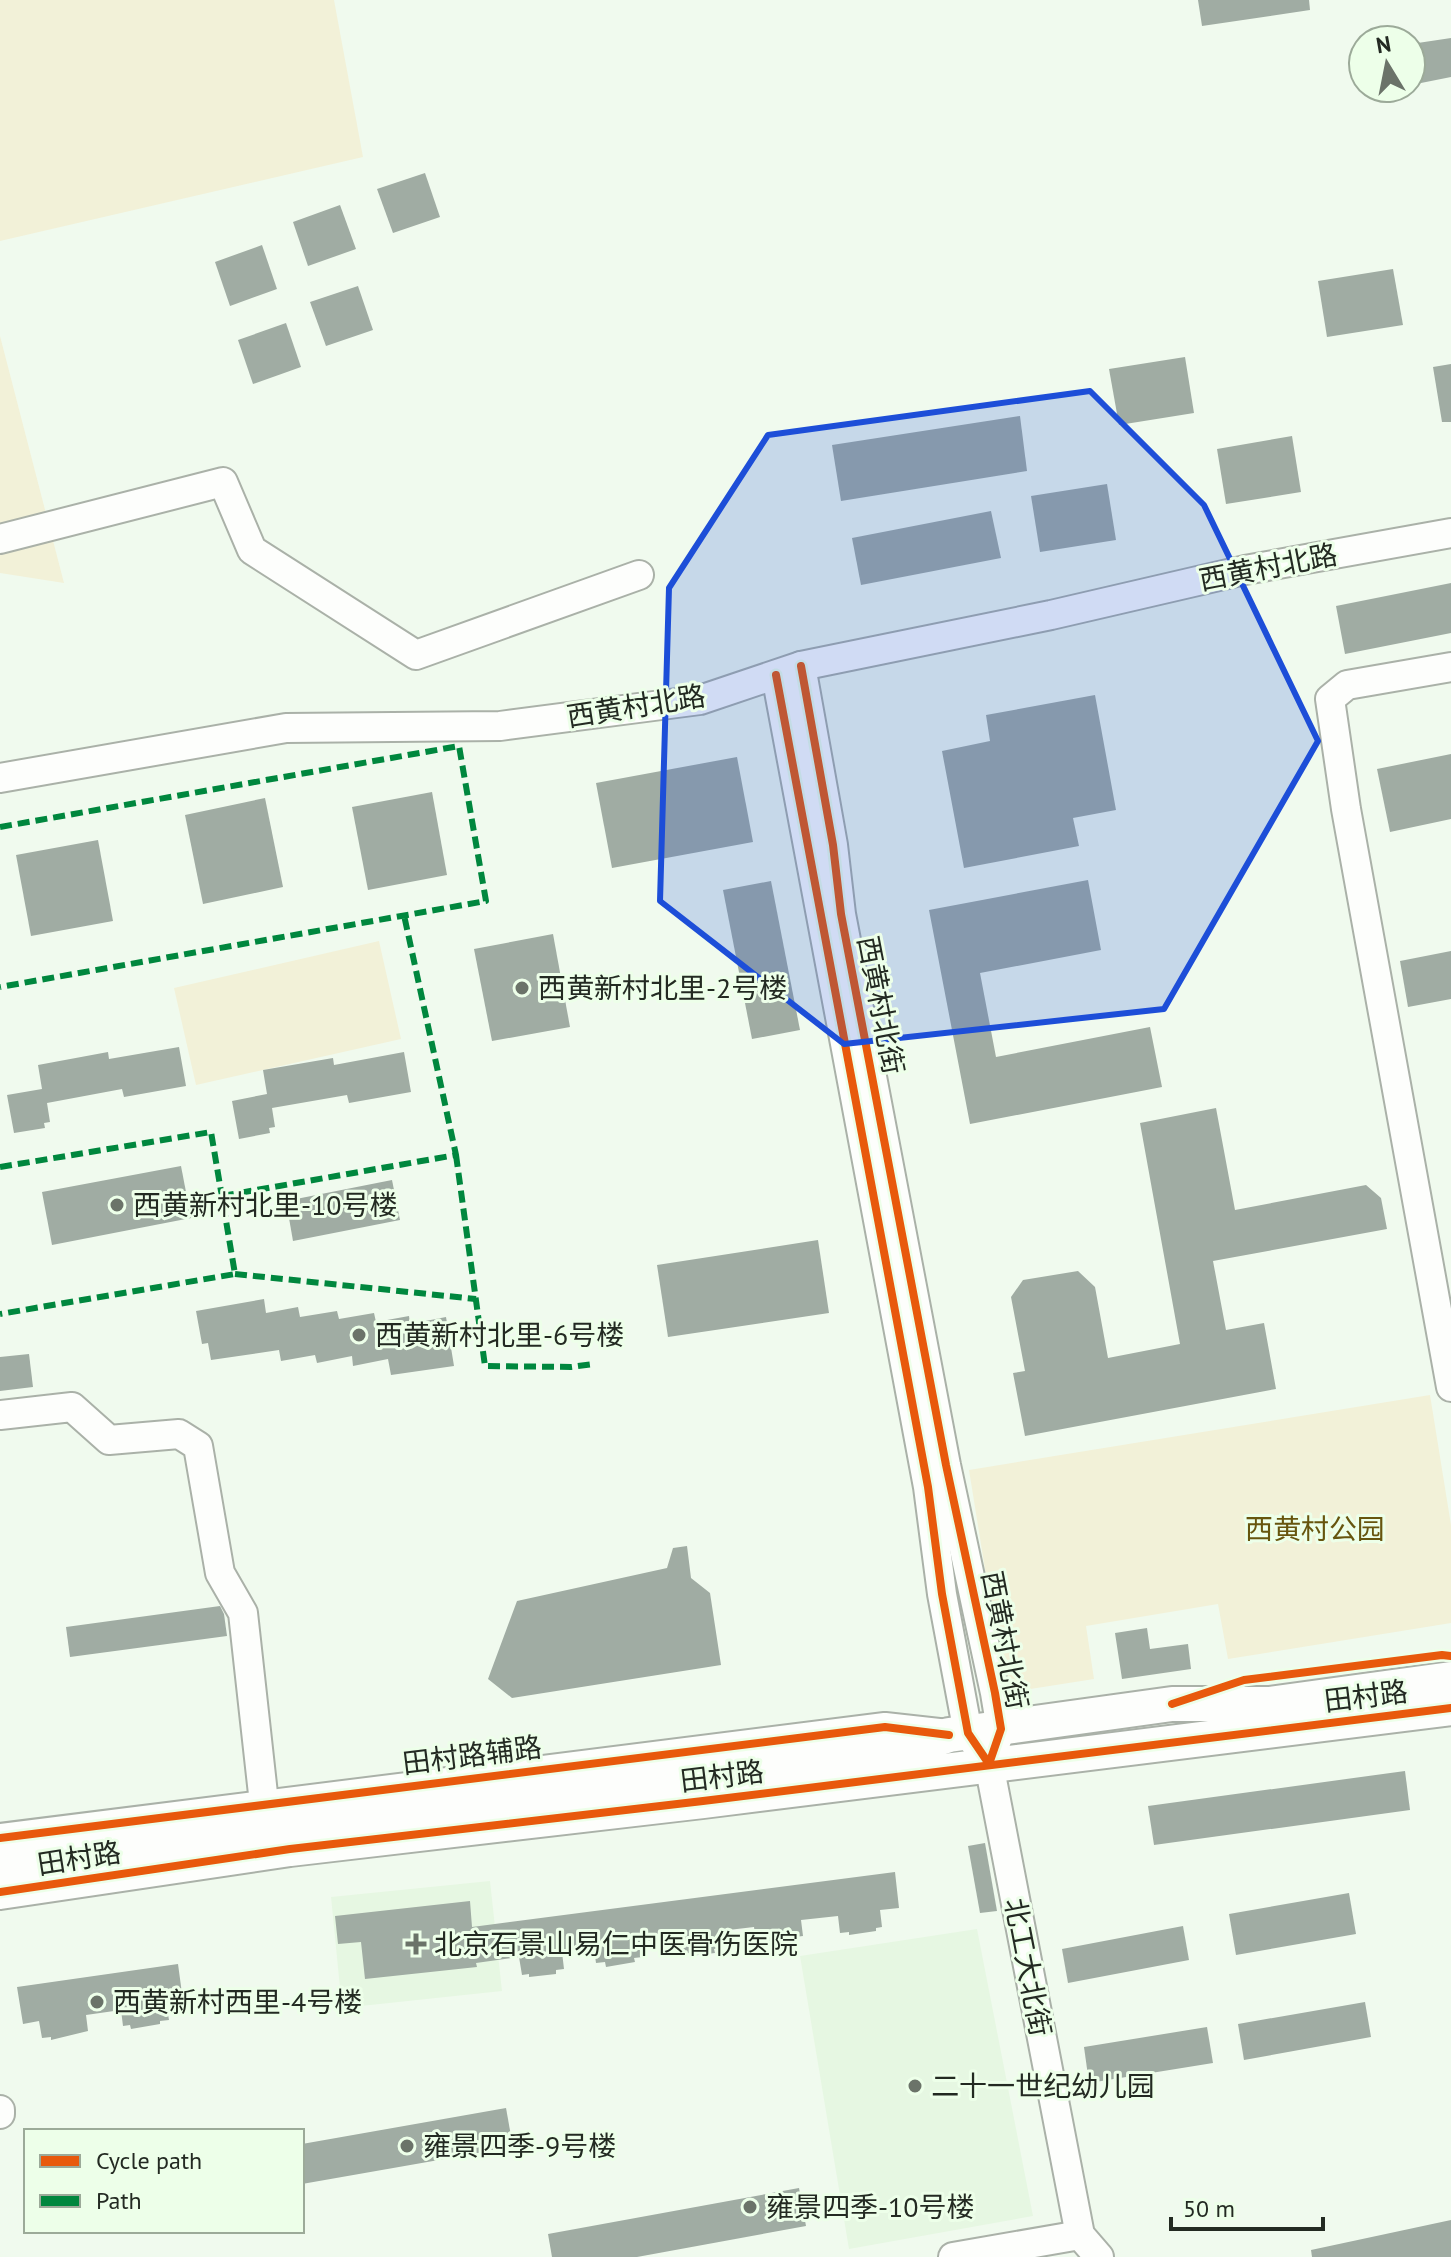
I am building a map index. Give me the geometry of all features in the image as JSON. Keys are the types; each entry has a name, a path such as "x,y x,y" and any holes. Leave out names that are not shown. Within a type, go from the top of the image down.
{"main road":[{"name":"田村路","path":"0,1862 164,1829 912,1747 973,1732 1172,1704 1269,1704 1451,1679"},
{"name":"田村路","path":"0,1892 290,1849 1451,1708"}],"street":[{"path":"0,539 223,482 252,550 416,655 639,575"},
{"name":"西黄村北路","path":"0,778 286,728 500,726 700,700 789,670 1245,570 1451,533"},
{"path":"1451,667 1347,685 1330,699 1346,809 1451,1387"},
{"name":"西黄村北街","path":"789,670 833,845 844,929 943,1450 995,1693 973,1732 989,1764"},
{"path":"0,1415 72,1407 109,1440 179,1434 198,1446 220,1573 243,1613 264,1803"},
{"name":"田村路辅路","path":"0,1838 164,1829 264,1803 885,1727 973,1732"},
{"name":"北工大北街","path":"989,1764 1080,2235 1099,2257"},
{"path":"953,2257 1080,2235"}],"highlighted area":[{"path":"1090,391 1204,505 1318,741 1164,1009 844,1044 660,901 669,588 768,435"}],"shaded area":[{"name":"北京石景山易仁中医骨伤医院","path":"490,1881 502,1991 342,2008 331,1897"},
{"name":"二十一世纪幼儿园","path":"977,1929 1033,2216 849,2249 800,1956"}],"green space":[{"path":"0,0 334,0 363,157 0,241"},
{"path":"0,336 64,583 0,573"},
{"path":"379,941 401,1039 196,1085 174,988"},
{"name":"西黄村公园","path":"1430,1395 1451,1525 1451,1623 1228,1659 1218,1604 1086,1626 1094,1679 1005,1693 969,1470"}],"building":[{"path":"1198,0 1309,0 1310,10 1202,26"},
{"path":"1451,38 1451,77 1427,82 1427,42"},
{"path":"425,173 440,217 393,233 377,189"},
{"path":"340,205 356,249 308,266 293,222"},
{"path":"262,245 277,289 230,306 215,262"},
{"path":"1393,269 1403,325 1327,337 1318,281"},
{"path":"358,286 373,330 326,346 310,302"},
{"path":"286,323 301,367 253,384 238,340"},
{"path":"1185,357 1194,413 1119,425 1109,369"},
{"path":"1451,364 1451,422 1442,422 1433,367"},
{"path":"1020,416 1027,471 841,501 832,445"},
{"path":"1292,436 1301,492 1226,504 1217,449"},
{"path":"1107,484 1116,540 1040,552 1031,496"},
{"path":"991,511 1001,558 861,585 852,538"},
{"path":"1451,583 1451,633 1345,654 1336,606"},
{"path":"1095,695 1116,810 1073,818 1079,846 964,868 942,751 990,741 986,715"},
{"path":"1451,754 1451,819 1390,832 1377,769"},
{"path":"737,757 753,842 612,868 596,783"},
{"path":"432,792 447,875 368,890 352,807"},
{"path":"265,798 283,887 203,904 185,815"},
{"path":"98,840 113,921 31,936 16,855"},
{"path":"1088,880 1101,950 980,973 996,1057 1150,1027 1162,1087 970,1124 929,910"},
{"path":"771,881 800,1030 752,1039 723,890"},
{"name":"西黄新村北里-2号楼","path":"553,934 570,1027 492,1041 474,949"},
{"path":"1451,951 1451,999 1408,1007 1400,961"},
{"path":"179,1047 186,1086 124,1097 122,1089 47,1103 50,1122 44,1123 45,1128 14,1133 7,1095 42,1089 38,1065 108,1052 109,1059"},
{"path":"404,1052 411,1092 349,1103 347,1095 272,1108 275,1127 269,1128 270,1133 239,1139 232,1101 267,1094 263,1070 333,1058 334,1065"},
{"path":"1216,1108 1235,1210 1366,1185 1381,1198 1387,1229 1213,1261 1226,1330 1264,1323 1276,1389 1025,1436 1013,1373 1025,1371 1011,1297 1023,1280 1078,1271 1095,1287 1108,1358 1180,1344 1140,1123"},
{"name":"西黄新村北里-10号楼","path":"181,1166 191,1218 52,1245 42,1192"},
{"path":"392,1180 400,1220 293,1241 286,1201"},
{"path":"818,1240 829,1313 668,1337 657,1265"},
{"name":"西黄新村北里-6号楼","path":"264,1299 266,1313 298,1307 300,1317 337,1311 339,1319 374,1313 376,1322 409,1316 410,1324 446,1317 454,1366 391,1375 388,1359 353,1366 352,1356 317,1363 315,1355 281,1361 279,1350 211,1360 208,1343 202,1344 196,1311"},
{"path":"29,1354 33,1387 0,1391 0,1357"},
{"path":"687,1546 691,1578 710,1593 721,1665 512,1698 488,1679 517,1601 667,1568 673,1548"},
{"path":"220,1606 227,1636 70,1657 66,1627"},
{"path":"1147,1628 1150,1649 1188,1644 1191,1669 1122,1679 1115,1633"},
{"path":"1405,1771 1410,1810 1154,1845 1148,1806"},
{"path":"985,1843 997,1911 980,1913 968,1846"},
{"path":"895,1872 899,1908 880,1910 882,1927 876,1928 876,1931 849,1935 849,1932 840,1933 838,1916 801,1920 803,1936 795,1937 795,1941 766,1945 766,1941 756,1942 754,1927 720,1931 723,1948 714,1949 715,1953 681,1954 679,1937 641,1942 643,1957 634,1958 635,1962 606,1967 605,1962 596,1963 594,1948 562,1952 564,1969 556,1970 556,1974 529,1977 529,1974 522,1975 519,1957 476,1963 477,1967 365,1979 361,1942 338,1944 335,1916 470,1901 472,1927"},
{"path":"1349,1893 1356,1934 1236,1955 1229,1914"},
{"path":"1183,1926 1189,1960 1068,1983 1062,1949"},
{"name":"西黄新村西里-4号楼","path":"178,1964 183,2001 166,2003 169,2020 160,2021 160,2024 131,2029 130,2025 123,2026 121,2010 86,2015 88,2031 51,2040 51,2037 42,2038 39,2021 23,2024 17,1987"},
{"path":"1365,2002 1371,2037 1244,2060 1238,2024"},
{"path":"1207,2027 1213,2063 1089,2083 1084,2047"},
{"name":"雍景四季-9号楼","path":"506,2108 513,2147 304,2184 304,2144"},
{"name":"雍景四季-10号楼","path":"799,2188 806,2226 637,2257 552,2257 548,2234"},
{"path":"1451,2220 1451,2257 1312,2257 1311,2250"}],"marked path":[{"path":"0,827 459,746 486,901 0,987"},
{"path":"222,1196 456,1155 404,915"},
{"path":"0,1167 211,1132 235,1274 0,1314"},
{"path":"456,1155 485,1366 571,1367 593,1364"},
{"path":"235,1274 476,1299"}],"cycle path":[{"path":"801,666 833,845 841,914 946,1465 995,1693 1001,1729 989,1764"},
{"path":"776,675 928,1487 942,1594 968,1733 989,1764"},
{"path":"1172,1704 1244,1680 1451,1656"},
{"path":"0,1892 290,1849 1451,1708"},
{"path":"0,1838 885,1727 949,1735"}],"place":[{"name":"西黄新村北里-2号楼","path":"522,988"},
{"name":"西黄新村北里-10号楼","path":"117,1205"},
{"name":"西黄新村北里-6号楼","path":"359,1335"},
{"name":"北京石景山易仁中医骨伤医院","path":"416,1944"},
{"name":"西黄新村西里-4号楼","path":"97,2002"},
{"name":"二十一世纪幼儿园","path":"915,2086"},
{"name":"雍景四季-9号楼","path":"407,2146"},
{"name":"雍景四季-10号楼","path":"750,2207"}]}
